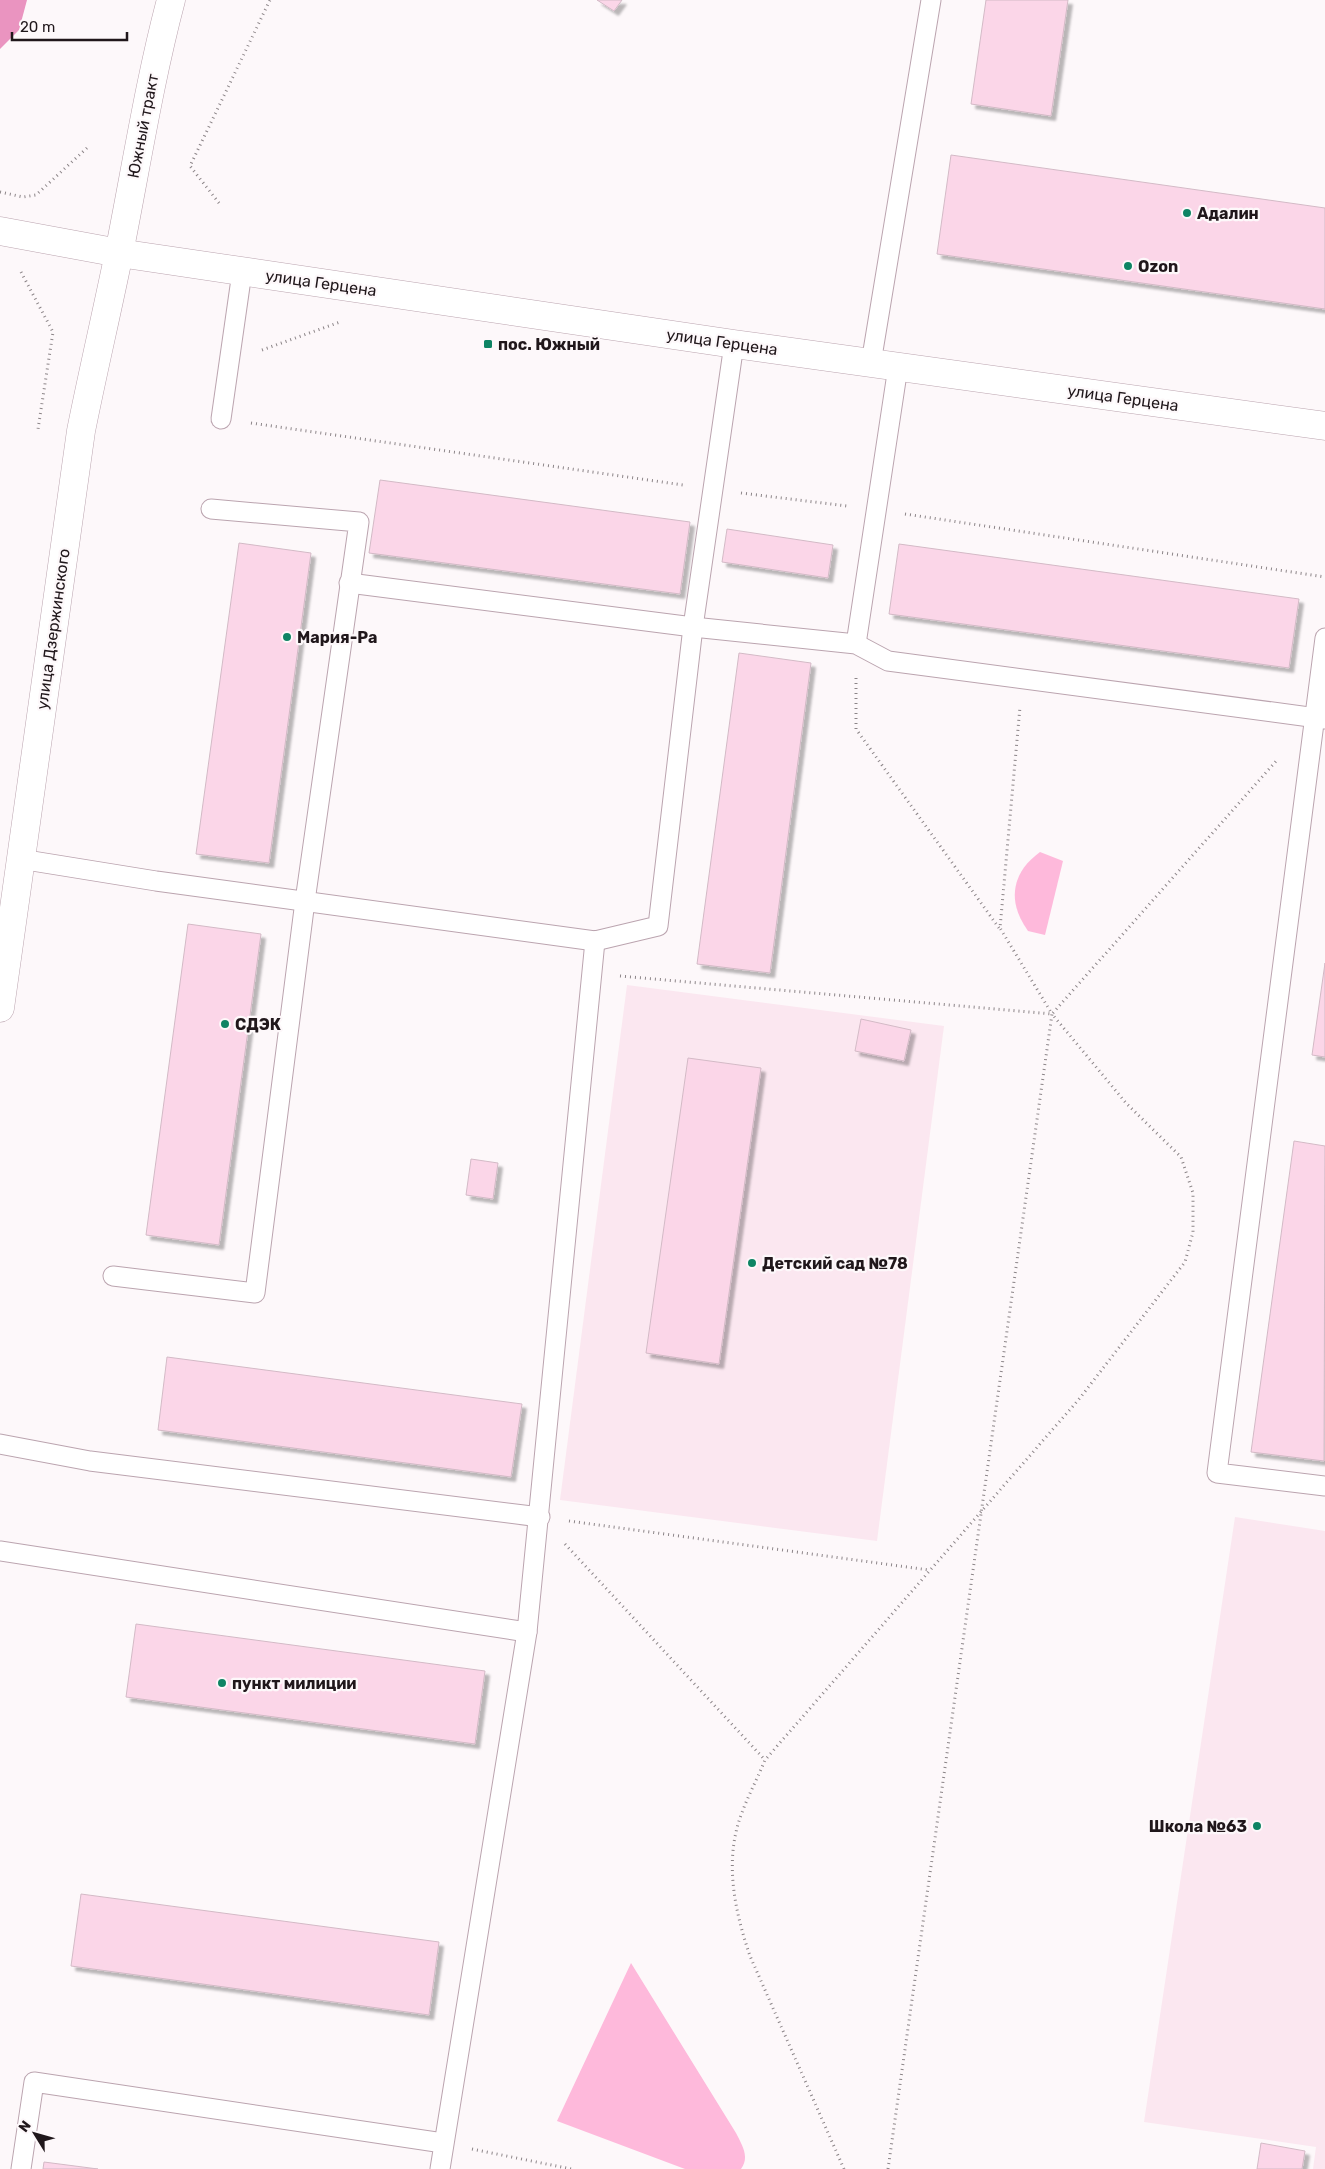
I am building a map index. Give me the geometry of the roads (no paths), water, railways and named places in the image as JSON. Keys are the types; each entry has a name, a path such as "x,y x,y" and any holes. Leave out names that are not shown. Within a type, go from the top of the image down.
{"street":[{"name":"Южный тракт","path":"119,253 155,61 171,0"},
{"name":"улица Герцена","path":"0,231 119,253 242,272 734,344 1325,426"},
{"name":"улица Дзержинского","path":"0,1008 82,431 93,368 119,253"}],"lane":[{"path":"871,363 931,0"},
{"path":"221,419 242,272"},
{"path":"20,859 304,902 595,941 658,926 693,627 734,344"},
{"path":"856,644 898,367"},
{"path":"113,1276 255,1294 304,902 359,522 211,509"},
{"path":"349,583 693,627 856,644 888,661 1320,719"},
{"path":"1325,638 1320,719 1217,1473 1325,1486"},
{"path":"440,2169 527,1632 540,1517 595,941"},
{"path":"0,1444 90,1461 540,1517"},
{"path":"0,1551 527,1632"},
{"path":"21,2169 34,2082 443,2143"}],"place":[{"name":"Адалин","path":"1187,213"},
{"name":"Ozon","path":"1128,266"},
{"name":"пос. Южный","path":"488,344"},
{"name":"Мария-Ра","path":"287,637"},
{"name":"СДЭК","path":"225,1024"},
{"name":"Детский сад №78","path":"752,1263"},
{"name":"пункт милиции","path":"222,1683"},
{"name":"Школа №63","path":"1257,1826"}]}
